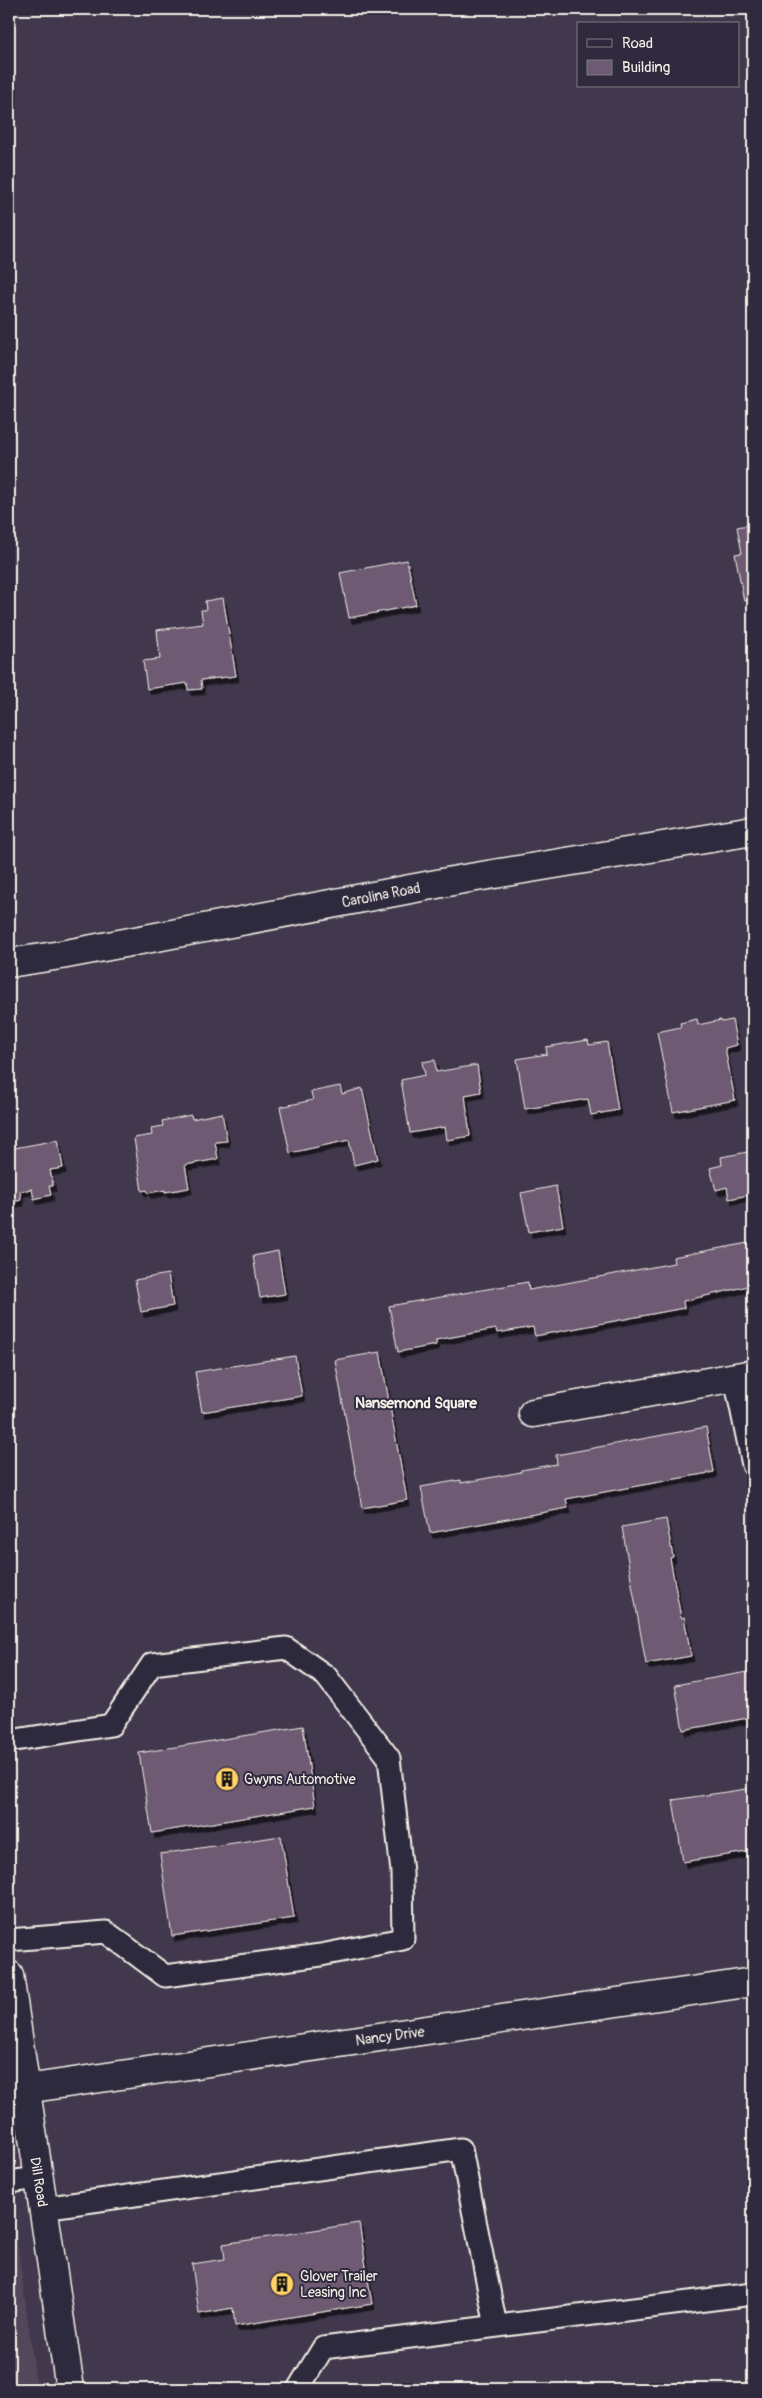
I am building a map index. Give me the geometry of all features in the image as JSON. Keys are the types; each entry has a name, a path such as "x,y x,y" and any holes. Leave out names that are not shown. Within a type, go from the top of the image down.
{"street":[{"name":"Carolina Road","path":"9,963 61,955 468,878 753,831"},
{"path":"533,1413 744,1376"},
{"name":"Dill Road","path":"9,1975 70,2389"},
{"name":"Nancy Drive","path":"26,2089 753,1982"}],"lane":[{"path":"744,1376 753,1465"},
{"path":"9,1740 111,1725 152,1664 286,1648 326,1676 388,1758 402,1872 403,1939 321,1955 165,1976 106,1932 9,1940"},
{"path":"43,2208 461,2149 496,2326"},
{"path":"9,2182 38,2178"},
{"path":"298,2389 323,2348 753,2294"}],"shaded area":[{"path":"9,2182 37,2389 9,2389"}],"building":[{"path":"753,524 753,599 744,601 735,554 742,553 737,527"},
{"path":"407,560 416,605 349,618 340,573"},
{"path":"223,598 236,676 201,680 202,689 188,690 187,683 147,689 143,661 160,659 157,630 203,624 201,610 206,610 205,601"},
{"path":"697,1019 698,1025 721,1020 722,1022 732,1020 737,1045 725,1048 735,1100 673,1112 657,1032 681,1027 680,1023"},
{"path":"588,1040 589,1045 607,1042 618,1110 591,1115 588,1099 525,1109 517,1059 547,1054 546,1047"},
{"path":"435,1060 436,1072 477,1065 481,1092 465,1095 470,1136 447,1140 445,1127 410,1133 401,1080 425,1075 422,1062"},
{"path":"340,1086 342,1094 362,1088 378,1159 354,1165 349,1140 290,1153 280,1107 313,1100 311,1092"},
{"path":"222,1113 227,1141 215,1142 218,1159 185,1165 189,1188 165,1192 165,1190 148,1193 147,1190 142,1191 134,1138 152,1135 151,1128 163,1126 162,1121 191,1115 192,1119"},
{"path":"58,1140 63,1168 50,1170 53,1186 49,1186 51,1195 34,1199 32,1189 20,1191 21,1200 9,1203 9,1149"},
{"path":"753,1151 753,1194 729,1199 727,1187 716,1190 710,1168 722,1165 721,1157"},
{"path":"556,1186 563,1226 529,1232 521,1193"},
{"path":"753,1242 753,1285 683,1301 684,1308 535,1336 533,1327 497,1333 496,1329 436,1340 436,1345 398,1352 389,1306 528,1282 529,1290 674,1263 673,1257"},
{"path":"278,1251 285,1294 260,1298 253,1256"},
{"path":"168,1274 173,1306 141,1312 135,1280"},
{"path":"380,1352 407,1500 362,1508 335,1360"},
{"path":"295,1356 302,1396 202,1412 195,1372"},
{"path":"706,1427 714,1472 566,1499 568,1508 430,1533 421,1487 461,1480 461,1483 521,1472 521,1470 557,1464 556,1455"},
{"path":"666,1519 673,1557 670,1558 681,1618 684,1617 691,1656 646,1664 622,1527"},
{"path":"753,1671 753,1717 683,1730 675,1685"},
{"name":"Gwyns Automotive","path":"303,1726 315,1806 152,1833 139,1753"},
{"path":"753,1788 753,1851 683,1862 673,1800"},
{"path":"281,1836 294,1918 172,1936 160,1854"},
{"name":"Glover Trailer Leasing Inc","path":"359,2223 372,2304 235,2326 233,2308 199,2314 192,2264 225,2259 223,2244"}],"place":[{"name":"Gwyns Automotive","path":"227,1779"},
{"name":"Glover Trailer Leasing Inc","path":"282,2284"}],"district":[{"name":"Nansemond Square","path":"416,1403"}]}
